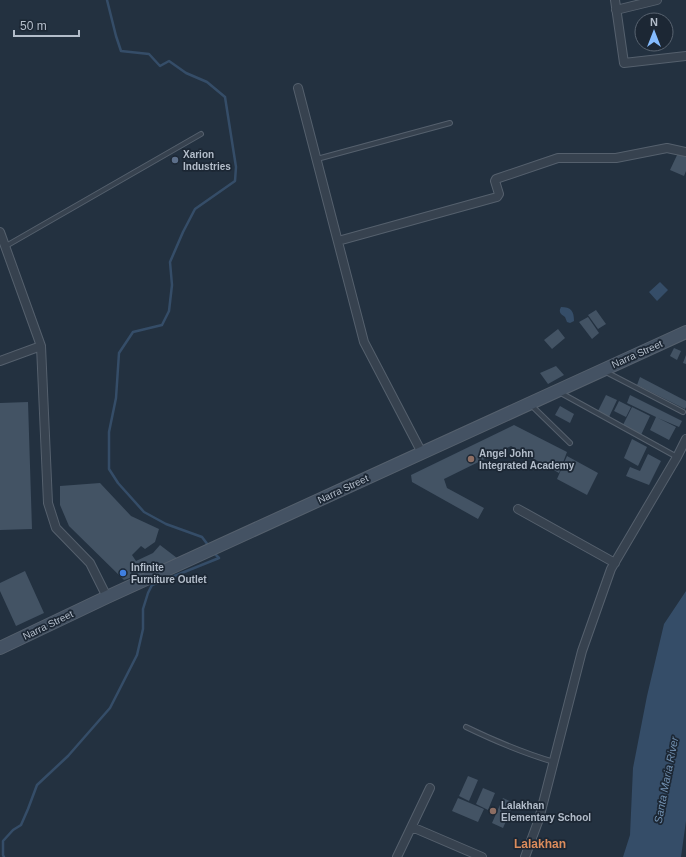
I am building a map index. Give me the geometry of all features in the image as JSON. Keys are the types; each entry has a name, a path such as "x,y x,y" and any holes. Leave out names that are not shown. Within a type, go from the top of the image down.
{"main road":[{"name":"Narra Street","path":"0,648 107,597 686,332"}],"street":[{"path":"615,0 624,63 686,56"},
{"path":"616,10 657,0"},
{"path":"298,88 364,342 422,453"},
{"path":"338,241 497,197 499,194 495,181 496,179 558,158 616,158 667,148 686,152"},
{"path":"0,232 41,346 48,503 56,528 90,563 107,597"},
{"path":"0,360 41,346"},
{"path":"525,857 539,819 582,651 611,569 686,439"},
{"path":"518,509 614,563"},
{"path":"397,857 430,788"},
{"path":"412,826 482,857"}],"lane":[{"path":"317,159 450,123"},
{"path":"6,246 201,134"},
{"path":"602,370 683,412"},
{"path":"557,391 677,457"},
{"path":"529,404 570,443"},
{"path":"466,727 532,756 554,762"}],"water":[{"path":"660,282 668,290 657,301 649,292"},
{"path":"561,307 571,310 574,321 570,323 567,322 565,317 560,312"},
{"name":"Santa Maria River","path":"686,591 686,821 681,857 623,857 630,835 633,768 647,696 664,624"}],"building":[{"path":"678,153 686,157 686,171 684,176 670,170"},
{"path":"596,310 606,324 598,329 588,315"},
{"path":"588,317 599,333 592,339 579,322"},
{"path":"558,329 565,338 552,349 544,340"},
{"path":"674,348 681,351 677,360 670,356"},
{"path":"686,355 686,364 683,363"},
{"path":"556,366 564,375 548,384 540,373"},
{"path":"640,377 686,401 685,409 637,385"},
{"path":"606,395 617,400 609,417 598,411"},
{"path":"630,395 682,421 679,427 658,418 676,427 669,440 650,430 656,417 627,403"},
{"path":"619,401 631,407 626,417 614,411"},
{"path":"28,402 32,529 0,530 0,403"},
{"path":"560,406 574,414 570,423 555,415"},
{"path":"632,407 650,416 641,435 623,425"},
{"path":"514,425 567,452 559,473 511,446 444,479 447,488 484,508 478,519 412,482 411,475"},
{"path":"632,439 647,447 638,466 624,458"},
{"path":"648,454 661,461 649,485 626,476 630,467 640,471"},
{"path":"567,456 598,473 587,495 557,479"},
{"path":"100,483 131,516 159,529 155,542 145,549 141,546 132,555 136,561 153,553 160,545 177,558 171,563 124,580 69,526 60,505 60,486"},
{"path":"25,571 44,613 16,626 0,591 0,583"},
{"path":"468,776 478,780 469,801 459,796"},
{"path":"483,788 495,793 488,810 476,804"},
{"path":"458,798 484,809 478,822 452,811"},
{"path":"503,798 514,803 503,828 492,823"}],"waterway":[{"path":"107,0 121,51 149,54 160,66 169,61 186,73 207,82 225,97 236,167 235,181 195,209 183,232 170,262 172,285 169,311 162,325 133,332 119,353 116,398 109,432 109,469 118,483 144,512 166,524 202,537 208,545"},
{"path":"4,857 3,841 13,830 21,825 37,785 68,756 110,708 137,655 143,629 143,609 152,585 219,558 215,554"}],"place":[{"name":"Xarion Industries","path":"175,160"},
{"name":"Angel John Integrated Academy","path":"471,459"},
{"name":"Infinite Furniture Outlet","path":"123,573"},
{"name":"Lalakhan Elementary School","path":"493,811"}],"district":[{"name":"Lalakhan","path":"540,844"}]}
